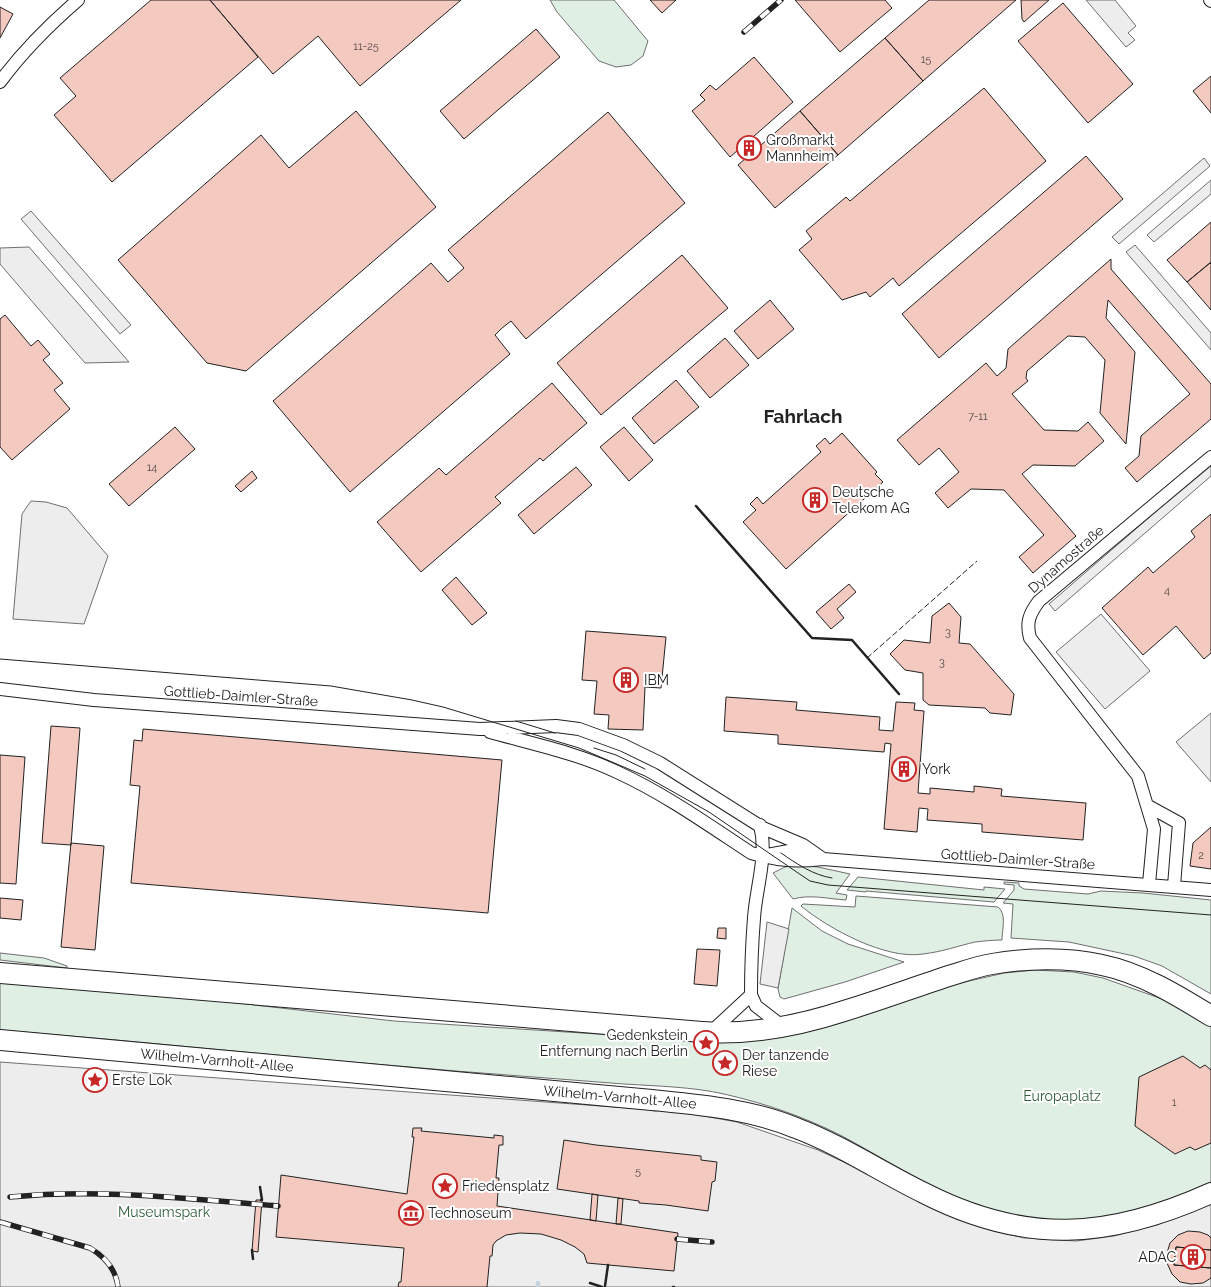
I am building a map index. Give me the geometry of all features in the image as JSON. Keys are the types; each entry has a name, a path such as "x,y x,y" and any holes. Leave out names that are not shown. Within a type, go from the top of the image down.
{"main road":[{"path":"0,973 710,1033 748,1031 806,1022 843,1012 926,983 992,964 1042,960 1085,962 1119,969 1155,984 1211,1016"},
{"name":"Wilhelm-Varnholt-Allee","path":"0,1040 652,1100 748,1112 797,1128 866,1161 925,1194 981,1217 1023,1228 1065,1230 1105,1227 1175,1208 1211,1193"}],"street":[{"path":"0,82 17,58 78,0"},
{"name":"Dynamostraße","path":"1149,884 1154,829 1138,776 1030,638 1027,627 1030,612 1039,601 1211,457"},
{"name":"Gottlieb-Daimler-Straße","path":"0,689 94,700 480,729 556,726 579,729 623,745 660,763 729,808 778,836 803,845 823,859"},
{"name":"Gottlieb-Daimler-Straße","path":"480,729 564,751 616,771 673,801 751,852 763,856 795,862 823,859 1211,890"},
{"path":"564,751 562,743 565,737 579,729"},
{"path":"1148,806 1179,823 1174,886"},
{"path":"1154,829 1165,818 1169,818"},
{"path":"760,825 763,840 763,856 754,917 751,995 756,1006 782,1026"},
{"path":"710,1033 751,995"}],"green space":[{"path":"550,0 614,0 648,41 643,56 631,65 616,67 599,61 557,12"},
{"path":"796,865 818,867 850,874 836,893 847,895 846,900 813,897 793,899 773,873 785,867"},
{"path":"858,877 984,890 984,887 1005,889 994,902 847,890"},
{"path":"1004,882 1019,883 1019,886 1024,889 1088,894 1101,891 1143,893 1211,900 1211,994 1162,966 1134,956 1069,942 1011,938 1013,904 1003,903 1014,890 1014,885 1004,884"},
{"path":"856,896 998,907 1003,918 1002,940 975,942 923,954 908,955 876,948 859,941 827,924 801,906 803,904 855,907"},
{"path":"792,908 822,931 848,944 904,962 845,982 784,999 780,997 778,989"},
{"path":"0,953 44,958 67,966 67,968 0,960"},
{"name":"Europaplatz","path":"1035,970 1074,972 1103,978 1179,1005 1211,1026 1211,1182 1171,1199 1108,1217 1064,1221 1042,1220 1013,1216 987,1209 938,1188 814,1123 769,1106 712,1092 675,1087 399,1066 0,1030 0,983 211,1000 394,1021 676,1039 776,1037 837,1024 952,985 1004,973"}],"shaded area":[{"path":"1086,0 1115,0 1136,26 1128,33 1135,40 1126,47"},
{"path":"1204,158 1210,166 1119,244 1112,237"},
{"path":"1211,180 1211,194 1154,242 1147,235"},
{"path":"31,211 131,325 120,334 21,219"},
{"path":"1135,245 1211,333 1211,350 1126,252"},
{"path":"29,247 129,362 85,363 0,264 0,248"},
{"path":"1211,464 1211,476 1055,611 1049,604"},
{"path":"31,501 46,502 67,508 108,556 84,624 13,619 22,514"},
{"path":"1101,614 1150,671 1105,709 1056,652"},
{"path":"1211,713 1211,782 1176,742"},
{"path":"767,922 789,929 778,988 760,984"},
{"name":"Friedensplatz","path":"0,1062 682,1112 737,1122 818,1150 863,1171 916,1200 963,1221 1024,1238 1076,1241 1114,1236 1157,1225 1211,1204 1211,1287 0,1287"}],"building":[{"path":"151,0 210,0 258,57 112,182 54,115 76,96 60,78"},
{"path":"210,0 461,0 360,86 318,36 273,74"},
{"path":"650,0 676,0 662,13"},
{"path":"795,0 885,0 892,8 840,52"},
{"path":"929,0 1016,0 923,81 885,38"},
{"path":"1021,0 1049,0 1024,22 1022,19"},
{"path":"1063,3 1133,84 1088,123 1018,41"},
{"path":"0,7 13,14 0,38"},
{"path":"536,29 560,57 464,139 440,111"},
{"path":"885,38 923,81 838,155 800,111"},
{"path":"754,57 793,102 730,157 692,111 705,100 700,95 710,85 716,90"},
{"path":"1211,76 1211,113 1193,91"},
{"path":"984,88 1046,161 899,286 893,278 870,297 866,292 842,300 799,250 812,239 806,231 846,197 850,201"},
{"path":"356,111 436,207 246,371 207,363 118,260 261,135 289,168"},
{"path":"800,111 838,155 775,208 738,165"},
{"path":"608,112 685,203 526,339 511,321 502,328 495,335 510,354 350,492 273,401 431,263 448,282 464,268 448,250"},
{"name":"Großmarkt Mannheim","path":"748,142 755,150 750,154 743,146"},
{"path":"1086,156 1123,199 939,358 902,314"},
{"path":"1211,222 1211,262 1187,282 1167,260"},
{"path":"682,255 728,308 601,415 557,363"},
{"path":"1111,259 1111,269 1211,384 1211,419 1137,482 1125,468 1139,456 1141,436 1190,394 1108,300 1106,318 1135,352 1126,444 1100,413 1105,360 1085,337 1068,336 1027,371 1026,378 1028,381 1012,394 1044,430 1078,431 1088,422 1104,441 1075,466 1033,465 1022,474 1076,536 1033,573 1019,557 1044,535 1004,490 971,489 948,508 935,493 959,472 939,448 919,465 897,440 986,363 997,376 1006,368 1008,349"},
{"path":"1211,264 1211,310 1187,282"},
{"path":"770,300 794,329 758,359 734,331"},
{"path":"5,315 31,346 38,340 50,354 43,360 63,383 54,390 70,409 12,460 0,447 0,319"},
{"path":"725,338 749,365 710,398 687,371"},
{"path":"676,380 699,407 654,444 632,418"},
{"path":"552,383 587,423 543,461 540,458 495,497 501,503 421,572 377,522 439,468 446,475"},
{"path":"175,427 195,449 129,506 109,484"},
{"path":"624,427 653,460 629,481 600,447"},
{"name":"Deutsche Telekom AG","path":"842,433 877,472 875,474 883,482 786,569 743,522 756,510 750,504 757,497 763,504 821,452 816,446 825,438 830,444"},
{"path":"576,467 592,485 534,534 518,515"},
{"path":"252,471 257,478 241,492 235,486"},
{"path":"1211,514 1211,653 1204,659 1176,626 1143,655 1102,608 1148,567 1153,573 1195,537 1191,531"},
{"path":"456,577 487,613 472,625 442,590"},
{"path":"849,584 856,592 837,609 844,618 831,629 816,612"},
{"path":"949,603 961,617 959,643 970,644 1014,694 1011,715 990,713 985,708 929,705 923,700 923,673 905,670 890,654 904,640 930,643 932,616"},
{"name":"IBM","path":"586,631 666,637 661,688 645,687 643,730 608,729 609,715 594,714 597,681 582,680"},
{"name":"York","path":"726,697 797,702 796,710 880,717 879,730 893,731 896,702 915,703 914,710 924,711 918,793 930,794 930,788 974,792 974,786 1002,789 1001,796 1086,803 1083,840 982,832 982,824 927,820 928,809 919,808 917,832 884,829 891,744 885,743 884,752 778,744 778,735 724,731"},
{"path":"51,726 80,728 71,845 42,843"},
{"path":"143,729 502,760 488,913 131,883 140,786 130,785 134,740 142,741"},
{"path":"0,755 25,757 16,884 0,883"},
{"path":"1211,827 1211,869 1190,866 1193,843"},
{"path":"71,843 104,846 95,950 61,947"},
{"path":"0,898 23,900 21,920 0,918"},
{"path":"718,928 726,928 726,939 717,938"},
{"path":"697,949 720,950 717,986 694,984"},
{"path":"1183,1056 1200,1068 1205,1065 1211,1070 1211,1143 1195,1150 1190,1147 1175,1154 1135,1126 1139,1077"},
{"name":"Technoseum","path":"413,1128 422,1128 421,1131 494,1138 494,1135 503,1136 503,1145 499,1145 496,1178 499,1178 497,1206 678,1233 674,1271 587,1263 584,1254 561,1240 541,1234 520,1233 506,1235 493,1245 487,1287 398,1287 399,1282 401,1282 404,1248 276,1237 281,1175 407,1194 414,1137 412,1137"},
{"path":"564,1140 701,1156 701,1160 717,1162 708,1211 639,1203 639,1201 557,1189"},
{"path":"592,1194 598,1195 596,1221 590,1220"},
{"path":"618,1198 623,1199 621,1224 616,1224"},
{"path":"256,1200 262,1200 258,1252 252,1251"},
{"path":"1188,1231 1208,1235 1211,1238 1211,1250 1176,1247 1174,1265 1211,1268 1211,1278 1203,1283 1191,1284 1180,1282 1172,1274 1167,1263 1170,1243 1178,1235"},
{"name":"ADAC","path":"1176,1247 1211,1250 1211,1268 1174,1265"}],"tram line":[{"path":"0,659 331,686 443,707 579,748 645,776 709,812 810,881 828,885 1211,915"},
{"path":"516,721 555,733"},
{"path":"594,748 616,755 645,769"},
{"path":"781,853 812,872 832,878"}],"railway":[{"path":"744,32 781,0"},
{"path":"10,1197 111,1194 278,1206"},
{"path":"0,1222 90,1248 109,1264 115,1275 118,1287"},
{"path":"677,1239 712,1242"}],"fence":[{"path":"867,658 977,561"}],"wall":[{"path":"696,506 812,638 852,640 899,694"},
{"path":"260,1187 261,1200"},
{"path":"252,1250 253,1259"},
{"path":"605,1286 608,1265"},
{"path":"590,1283 602,1287"}],"place":[{"name":"Großmarkt Mannheim","path":"749,148"},
{"name":"Deutsche Telekom AG","path":"815,500"},
{"name":"IBM","path":"626,680"},
{"name":"York","path":"904,769"},
{"name":"Gedenkstein Entfernung nach Berlin","path":"706,1043"},
{"name":"Der tanzende Riese","path":"725,1063"},
{"name":"Erste Lok","path":"95,1080"},
{"name":"Friedensplatz","path":"445,1186"},
{"name":"Technoseum","path":"411,1213"},
{"name":"ADAC","path":"1193,1257"}],"district":[{"name":"Fahrlach","path":"803,416"}],"park label":[{"name":"Museumspark","path":"164,1212"}]}
